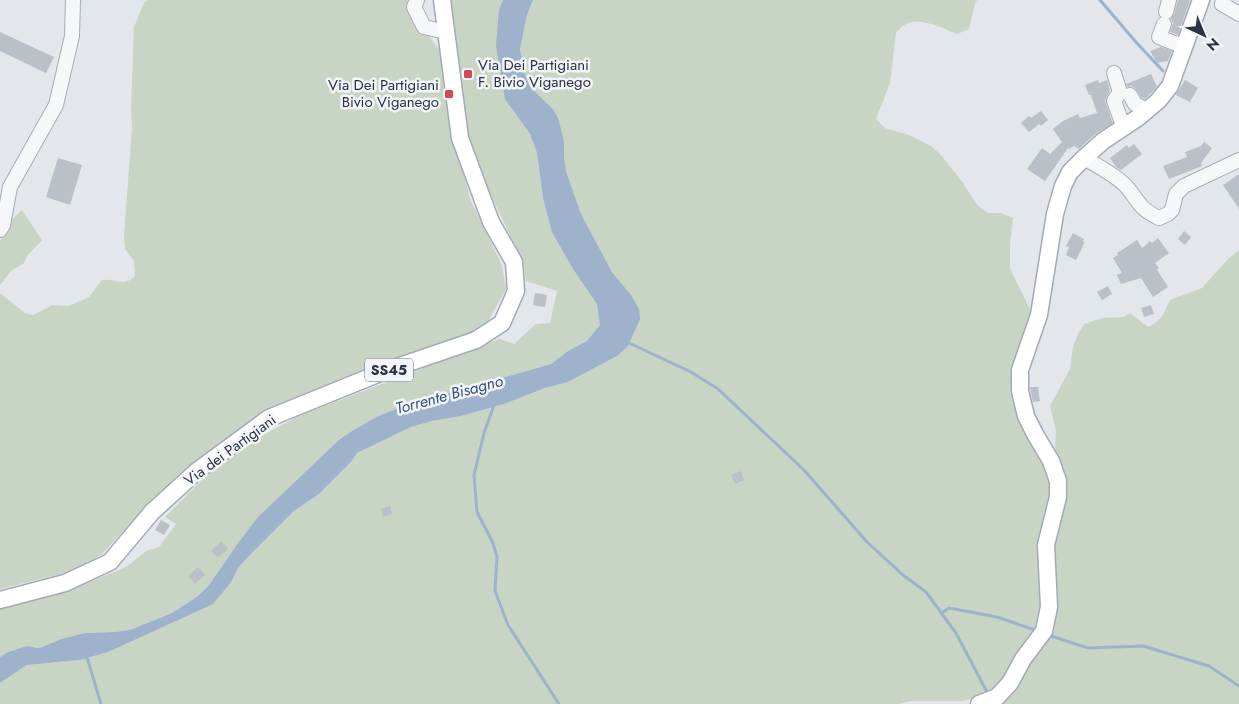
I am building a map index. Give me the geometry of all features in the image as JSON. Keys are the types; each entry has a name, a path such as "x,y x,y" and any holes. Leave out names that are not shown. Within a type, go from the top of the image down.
{"main road":[{"name":"Via dei Partigiani","path":"0,600 65,583 110,562 152,512 197,471 270,418 385,371 476,340 502,323 516,291 514,262 491,222 460,138 442,0"},
{"path":"979,704 996,697 1010,682 1023,658 1041,635 1050,607 1046,545 1058,497 1058,481 1051,461 1026,416 1020,391 1020,370 1039,315 1055,214 1070,172 1103,141 1124,128 1158,101 1170,86 1200,0"}],"street":[{"path":"0,230 3,225 10,188 56,105 72,36 73,0"},
{"path":"417,0 414,7 424,27 446,32"},
{"path":"1223,0 1222,4 1239,14"},
{"path":"1166,12 1159,37 1185,45"},
{"path":"1114,73 1120,92 1114,101 1124,128"},
{"path":"1130,95 1135,104 1147,110"},
{"path":"1084,158 1116,178 1126,186 1146,212 1159,218 1172,210 1176,194 1184,186 1239,160"}],"green space":[{"path":"148,0 410,0 408,7 414,22 429,36 442,54 457,145 470,199 502,265 506,289 488,321 469,334 311,392 267,411 205,453 147,505 104,552 91,562 69,572 0,589 0,293 25,313 33,315 53,305 69,306 89,297 102,280 123,282 131,280 135,276 134,261 125,249 124,235 132,128 134,27 144,3"},
{"path":"451,0 503,0 499,9 505,99 530,134 537,153 543,198 573,269 597,304 601,325 587,341 568,351 551,364 407,405 378,416 352,431 339,440 238,543 209,585 198,596 172,613 130,630 85,633 61,639 38,648 27,646 8,652 0,657 0,607 56,595 122,569 146,551 159,547 176,524 165,517 194,488 242,446 301,415 500,339 514,344 536,324 550,323 557,291 526,281 523,262 477,166 463,113"},
{"path":"533,0 977,0 969,29 957,34 932,24 918,21 906,24 896,32 890,83 876,119 885,128 909,135 931,146 941,155 963,183 977,205 988,213 1001,213 1013,218 1010,243 1010,269 1032,313 1015,369 1052,482 1043,606 1037,628 1005,679 993,692 980,697 963,701 910,701 899,704 0,704 0,683 27,665 80,660 108,652 232,582 238,568 248,557 294,511 319,494 351,462 357,453 411,427 504,404 545,388 568,382 617,356 631,295 612,272 581,214 566,171 564,141 553,109 530,87 525,74 520,49 527,15"},
{"path":"22,210 42,240 27,256 24,263 11,271 0,285 0,241 11,221"},
{"path":"1239,250 1239,704 997,704 1047,635 1056,430 1050,406 1070,369 1073,346 1079,332 1084,324 1102,318 1123,317 1130,313 1148,327 1160,319 1170,300 1202,288 1228,259"}],"water":[{"name":"Torrente Bisagno","path":"503,0 533,0 527,15 520,49 525,74 530,87 553,109 558,118 564,141 566,171 581,214 612,272 631,295 639,309 640,319 628,346 617,356 568,382 545,388 504,404 411,427 357,453 351,462 319,494 294,511 248,557 238,568 232,581 213,604 108,652 80,660 27,665 0,683 0,657 8,652 27,646 38,648 61,639 85,633 130,630 172,613 198,596 209,585 258,517 339,440 352,431 378,416 407,405 551,364 568,351 587,341 600,325 597,304 573,269 552,232 543,198 537,153 530,134 505,99 496,46 499,9"}],"building":[{"path":"1178,0 1190,0 1178,35 1170,32 1173,23 1171,19"},
{"path":"0,32 54,57 46,73 0,51"},
{"path":"1161,47 1172,51 1168,61 1157,63 1150,51"},
{"path":"1151,74 1157,87 1144,99 1135,88 1128,87 1126,84"},
{"path":"1098,80 1099,83 1107,80 1110,91 1105,100 1113,123 1094,135 1079,149 1074,146 1068,148 1045,181 1027,169 1042,148 1050,154 1062,142 1053,129 1063,121 1078,114 1080,118 1097,113 1091,95 1089,95 1085,85"},
{"path":"1185,80 1198,88 1190,102 1176,95"},
{"path":"1041,111 1048,120 1029,132 1021,123 1029,116 1031,118"},
{"path":"1204,142 1212,148 1201,163 1202,166 1169,179 1163,166 1187,157 1185,152 1201,146"},
{"path":"1134,144 1142,154 1121,170 1116,167 1110,158 1127,145 1129,148"},
{"path":"58,158 82,165 70,205 46,197"},
{"path":"1239,174 1239,209 1223,185"},
{"path":"1184,231 1191,237 1185,245 1178,239"},
{"path":"1073,233 1084,239 1083,242 1085,242 1076,260 1066,255 1069,247 1066,246"},
{"path":"1158,238 1169,253 1155,263 1159,268 1157,270 1168,287 1153,297 1141,278 1121,284 1117,275 1122,273 1113,258 1118,255 1117,253 1137,240 1142,248 1150,241 1152,243"},
{"path":"1108,286 1112,294 1102,300 1097,292"},
{"path":"535,293 547,295 545,307 533,305"},
{"path":"1151,305 1154,314 1144,317 1141,308"},
{"path":"1030,387 1038,387 1040,401 1033,402"},
{"path":"741,471 744,480 735,484 731,475"},
{"path":"390,506 392,514 383,517 381,509"},
{"path":"161,520 170,525 164,535 155,530"},
{"path":"221,541 228,549 218,558 211,551"},
{"path":"198,567 205,575 195,584 188,576"}],"waterway":[{"path":"1100,0 1163,71"},
{"path":"627,342 691,372 718,389 804,470 867,542 903,575 926,592 956,633 988,694"},
{"path":"494,405 484,433 474,475 477,512 493,543 497,557 495,591 508,625 559,704"},
{"path":"942,613 949,608 997,617 1038,631"},
{"path":"1048,635 1088,648 1143,646 1209,666 1239,686"},
{"path":"86,654 101,704"}],"place":[{"name":"Via Dei Partigiani F. Bivio Viganego","path":"468,74"},
{"name":"Via Dei Partigiani Bivio Viganego","path":"449,94"}]}
